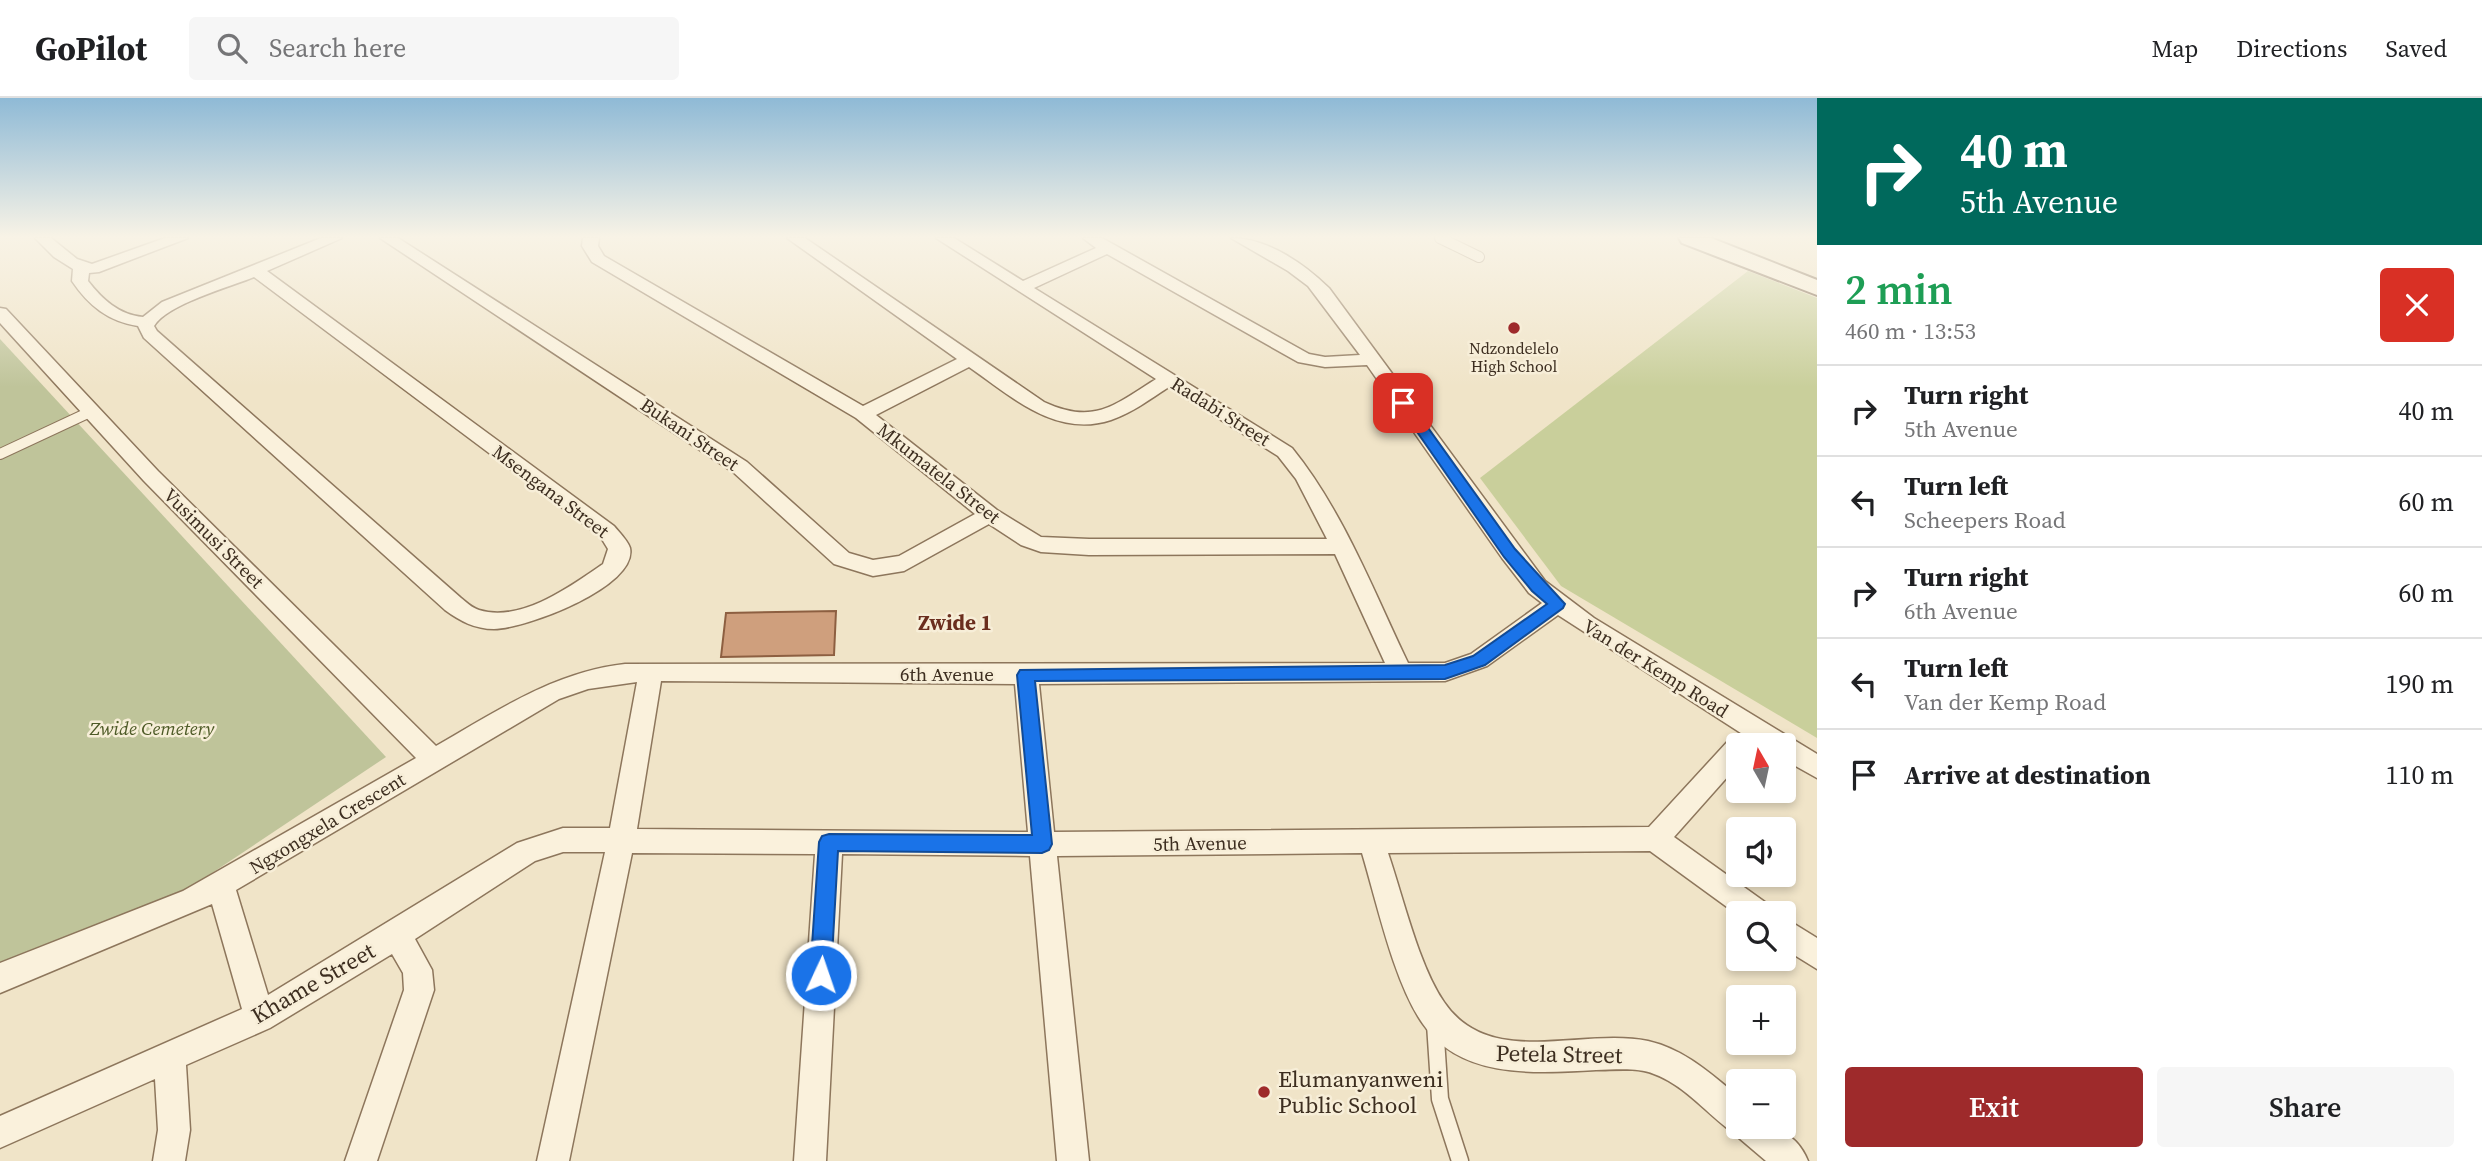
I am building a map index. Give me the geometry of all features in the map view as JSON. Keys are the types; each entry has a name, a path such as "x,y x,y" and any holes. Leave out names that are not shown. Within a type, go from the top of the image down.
{"street":[{"path":"85,288 111,313 132,322 147,324 168,306 215,288"},
{"name":"Msengana Street","path":"147,324 160,345 453,604 474,618 511,620 532,614 611,570 618,559 619,548 607,531 279,288"},
{"name":"Bukani Street","path":"464,288 731,460 757,480 842,559 873,568 904,563 990,515"},
{"name":"Mkumatela Street","path":"646,288 863,414 990,515 1028,540 1061,546 1342,545"},
{"path":"865,288 1037,407 1061,418 1075,421 1103,418 1169,379"},
{"name":"Radabi Street","path":"1024,288 1285,452 1304,476 1342,545 1401,673"},
{"path":"1179,288 1304,358 1325,362 1373,360"},
{"name":"Van der Kemp Road","path":"1319,288 1537,587 1733,733"},
{"name":"Vusimusi Street","path":"0,313 90,412 433,760"},
{"path":"863,414 969,360"},
{"name":"6th Avenue","path":"652,672 1026,675 1445,672 1464,668 1479,660 1558,604"},
{"path":"553,1161 621,842 652,672"},
{"name":"Ngxongxela Crescent","path":"0,978 174,908 221,885 433,760 570,684 604,674 652,672"},
{"path":"1026,675 1073,1161"},
{"name":"Van der Kemp Road","path":"1796,754 1817,767"},
{"path":"1726,761 1655,839 1741,901"},
{"name":"Khame Street","path":"0,1132 259,1017 527,852 578,838 621,842"},
{"name":"5th Avenue","path":"621,842 1042,844 1655,839"},
{"name":"Petela Street","path":"1371,841 1419,989 1435,1016 1467,1046 1486,1053 1517,1057 1628,1054 1651,1057 1669,1064 1726,1108"},
{"path":"810,1161 829,842"},
{"path":"221,885 259,1017"},
{"path":"361,1161 419,990 417,970 396,934"},
{"path":"1796,940 1817,955"},
{"path":"169,1161 174,1130 170,1058"},
{"path":"1765,1139 1792,1161"}],"lane":[{"path":"0,454 90,412"},
{"path":"1435,1016 1439,1092 1460,1161"}],"green space":[{"path":"1726,288 1790,288 1817,298 1817,738 1561,586 1480,478"},
{"name":"Zwide Cemetery","path":"0,339 386,757 170,901 0,968"}],"building":[{"path":"836,611 834,655 721,657 726,613"}],"place":[{"name":"Ndzondelelo High School","path":"1514,328"},
{"name":"Elumanyanweni Public School","path":"1264,1092"}],"district":[{"name":"Zwide 1","path":"955,622"}],"route":[{"path":"821,975 829,842 1042,844 1026,675 1445,672 1464,668 1479,660 1558,604 1523,571 1403,403"}]}
